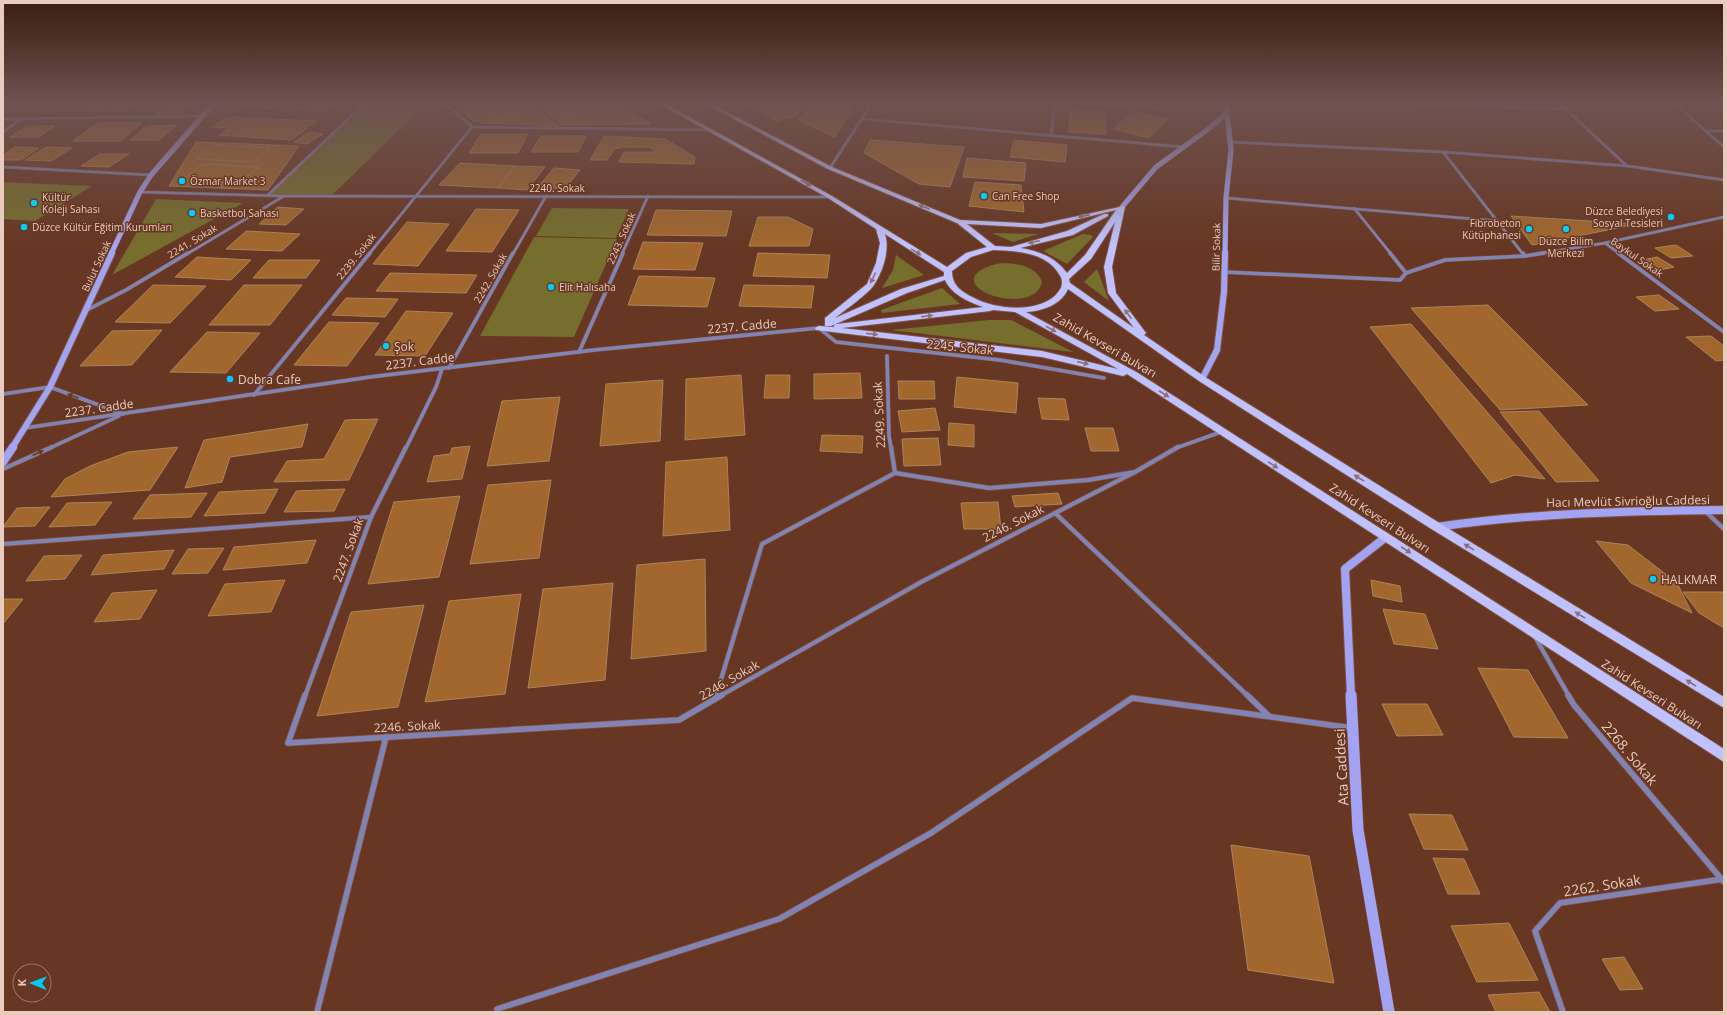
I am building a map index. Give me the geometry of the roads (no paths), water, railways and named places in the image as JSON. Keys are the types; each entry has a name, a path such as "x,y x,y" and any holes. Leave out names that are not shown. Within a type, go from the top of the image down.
{"main road":[{"path":"747,150 830,197 948,274 950,284 957,292 969,300 993,308"},
{"path":"797,150 830,168 959,222 993,248"},
{"path":"959,222 1041,226 1122,207"},
{"path":"819,328 904,291 948,274 964,256 977,251 993,248 1010,248 1070,233 1122,207"},
{"path":"819,328 993,308 1017,310 1039,307 1053,301 1062,293 1066,281 1088,257 1122,207"},
{"path":"1122,207 1108,266 1112,293 1134,324 1152,344"},
{"path":"819,328 870,285 880,263 884,243 878,228"},
{"name":"Zahid Kevseri Bulvarı","path":"1010,248 1040,255 1052,262 1061,270 1066,281 1202,379 1724,703"},
{"name":"Zahid Kevseri Bulvarı","path":"1017,310 1135,375 1724,756"},
{"path":"819,328 934,340 1042,354 1135,375"}],"street":[{"name":"Bulut Sokak","path":"3,462 50,387 140,192 151,175 173,150"},
{"path":"268,195 315,150"},
{"name":"2239. Sokak","path":"254,396 453,150"},
{"path":"830,168 842,150"},
{"path":"1122,207 1156,166 1178,150"},
{"name":"Bilir Sokak","path":"1202,379 1217,350 1224,292 1226,198 1231,150"},
{"path":"1408,150 1628,166 1724,180"},
{"path":"1611,150 1628,166"},
{"path":"1443,152 1525,256"},
{"path":"3,167 151,175"},
{"path":"140,192 284,196"},
{"name":"2240. Sokak","path":"284,196 830,197"},
{"name":"2241. Sokak","path":"85,311 126,290 284,196"},
{"name":"2242. Sokak","path":"449,368 456,353 546,196"},
{"name":"2243. Sokak","path":"579,352 648,196"},
{"path":"1226,198 1498,221"},
{"path":"1354,208 1406,273"},
{"path":"1605,243 1724,217"},
{"name":"Baykul Sokak","path":"1224,272 1400,280 1406,273 1445,260 1525,256 1605,243 1724,332"},
{"name":"2237. Cadde","path":"25,428 254,396 370,377 579,352 819,328"},
{"name":"2245. Sokak","path":"819,328 836,342 1000,360 1104,378"},
{"name":"2249. Sokak","path":"887,356 888,436 895,473"},
{"name":"2247. Sokak","path":"288,743 371,517 436,387 442,369"},
{"path":"3,394 50,387 123,414"},
{"path":"3,469 123,414"},
{"name":"2246. Sokak","path":"288,743 679,720 923,581 1135,472 1172,448 1221,432"},
{"name":"2246. Sokak","path":"895,473 989,488 1088,480 1135,472"},
{"path":"716,700 762,544 895,473"},
{"name":"Hacı Mevlüt Sivrioğlu Caddesi","path":"1437,526 1588,512 1724,510"},
{"path":"1704,511 1724,529"},
{"path":"1055,513 1269,717"},
{"path":"3,544 371,517"},
{"name":"Ata Caddesi","path":"1386,537 1345,569 1358,830 1389,1012"},
{"name":"2268. Sokak","path":"1531,630 1574,705 1723,880"},
{"path":"497,1009 779,919 931,833 1132,698 1353,728"},
{"path":"317,1012 386,738"},
{"name":"2262. Sokak","path":"1563,1012 1535,930 1560,903 1723,880"}],"place":[{"name":"Özmar Market 3","path":"182,181"},
{"name":"Can Free Shop","path":"984,196"},
{"name":"Kültür Koleji Sahası","path":"34,203"},
{"name":"Basketbol Sahası","path":"192,213"},
{"name":"Düzce Belediyesi Sosyal Tesisleri","path":"1671,217"},
{"name":"Düzce Kültür Eğitim Kurumları","path":"24,227"},
{"name":"Fibrobeton Kütüphanesi","path":"1529,229"},
{"name":"Düzce Bilim Merkezi","path":"1566,229"},
{"name":"Elit Halısaha","path":"551,287"},
{"name":"Şok","path":"386,346"},
{"name":"Dobra Cafe","path":"230,379"},
{"name":"HALKMAR","path":"1653,579"}]}
